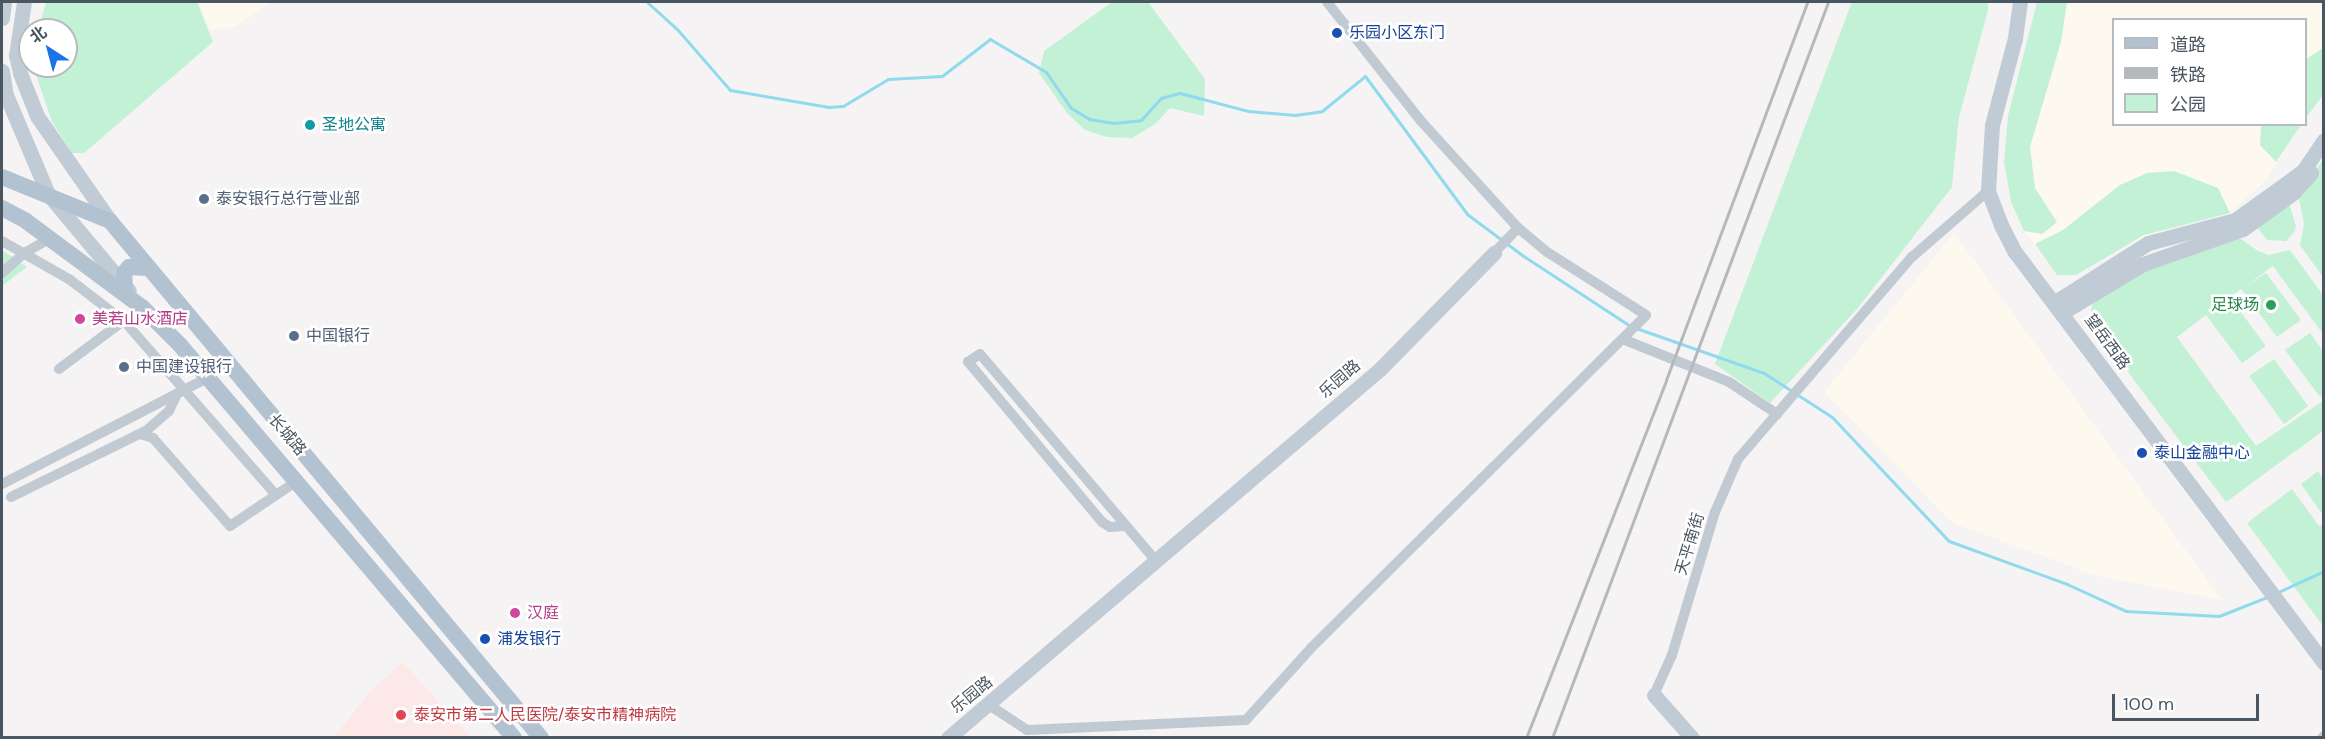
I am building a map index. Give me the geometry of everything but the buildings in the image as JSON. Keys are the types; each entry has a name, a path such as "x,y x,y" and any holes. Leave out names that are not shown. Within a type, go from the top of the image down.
{"main road":[{"name":"长城路","path":"2,177 111,221 541,738"},
{"name":"长城路","path":"2,208 49,239 142,308 297,481 514,738"},
{"path":"125,287 124,273 129,267 148,268"}],"street":[{"path":"2,18 4,2"},
{"path":"24,2 16,55 20,74 37,116 111,221"},
{"path":"989,705 1029,734 1246,720 1311,648 1646,315 1515,231 1421,121 1328,2"},
{"name":"望岳西路","path":"2020,2 2016,38 1992,125 1988,191 2015,252 2059,307 2324,663"},
{"path":"2,71 6,95 48,194 142,308 59,369"},
{"path":"2059,307 2148,243 2235,220 2303,171 2324,140"},
{"path":"2059,307 2143,264 2243,229 2293,193 2324,159"},
{"name":"天平南街","path":"1654,695 1672,655 1715,512 1733,470 1777,414 1912,257 1988,191"},
{"name":"乐园路","path":"948,738 1157,562 1380,369 1515,231"},
{"path":"2,273 24,253 49,239"},
{"path":"2,241 69,279 125,322 181,392 275,494"},
{"path":"1627,336 1729,382 1777,414"},
{"path":"1124,526 1110,527 1102,522 968,362 980,354 1124,526 1157,562"},
{"path":"2,484 207,378"},
{"path":"11,497 140,434 169,411 181,392"},
{"path":"140,434 153,438 230,526 297,481"},
{"path":"1654,695 1692,738"}],"shaded area":[{"path":"199,2 272,2 235,27 210,30"},
{"path":"2037,2 2323,2 2323,95 2307,117 2307,18 2112,18 2112,126 2300,126 2266,180 2230,213 2169,226 2112,252 2076,275 2057,275 2024,231 2011,202 2004,162 2008,116"},
{"path":"1954,233 2222,600 2097,576 1953,523 1824,392"},
{"name":"泰安市第二人民医院/泰安市精神病院","path":"402,662 471,737 334,737 369,693"}],"green space":[{"path":"46,2 197,2 213,42 84,153 72,153 52,122 37,78 78,78 78,18 41,18"},
{"path":"1112,2 1148,2 1205,79 1204,116 1170,108 1155,124 1132,138 1107,137 1085,130 1067,113 1039,73 1044,51"},
{"path":"1852,2 1988,2 1988,10 1959,117 1952,187 1857,309 1770,403 1715,364"},
{"path":"2037,2 2067,2 2061,42 2030,147 2035,188 2057,222 2042,234 2024,231 2011,202 2004,162 2008,116"},
{"path":"2323,48 2323,95 2307,117 2307,58"},
{"path":"2261,126 2300,126 2276,162 2260,145"},
{"path":"2323,160 2323,277 2300,245 2304,224 2298,194"},
{"path":"2174,171 2218,188 2230,213 2144,235 2076,275 2057,275 2035,244 2063,230 2120,185 2147,173"},
{"path":"2289,203 2296,226 2294,232 2286,241 2267,240 2256,226"},
{"path":"2238,237 2258,251 2269,255 2290,250 2323,295 2323,334 2273,266 2242,289 2266,273 2301,320 2277,337 2241,289 2211,312 2231,299 2266,346 2242,363 2206,315 2177,337 2256,446 2323,401 2323,431 2226,502 2094,327 2090,314 2093,302 2145,269"},
{"path":"2,250 27,267 2,286"},
{"name":"足球场","path":"2310,333 2323,351 2323,395 2320,397 2285,350"},
{"name":"足球场","path":"2274,359 2308,406 2284,424 2249,376"},
{"path":"2318,471 2323,479 2323,515 2301,484"},
{"path":"2292,489 2319,526 2323,524 2323,626 2247,523"}],"waterway":[{"path":"647,2 677,29 730,90 828,107 843,106 888,79 942,76 990,39 1046,72 1071,108 1089,119 1114,123 1141,120 1161,98 1180,93 1248,111 1295,115 1322,111 1365,76 1467,214 1522,255 1630,326"},
{"path":"1636,328 1764,373 1832,417 1949,541 2067,584 2126,611 2219,616 2267,597"},
{"path":"2276,593 2324,571"}],"railway":[{"path":"1526,738 1666,380 1807,2"},
{"path":"1552,738 1828,2"}],"place":[{"name":"乐园小区东门","path":"1337,33"},
{"name":"圣地公寓","path":"310,125"},
{"name":"泰安银行总行营业部","path":"204,199"},
{"name":"足球场","path":"2271,305"},
{"name":"美若山水酒店","path":"80,319"},
{"name":"中国银行","path":"294,336"},
{"name":"中国建设银行","path":"124,367"},
{"name":"泰山金融中心","path":"2142,453"},
{"name":"汉庭","path":"515,613"},
{"name":"浦发银行","path":"485,639"},
{"name":"泰安市第二人民医院/泰安市精神病院","path":"401,715"}]}
